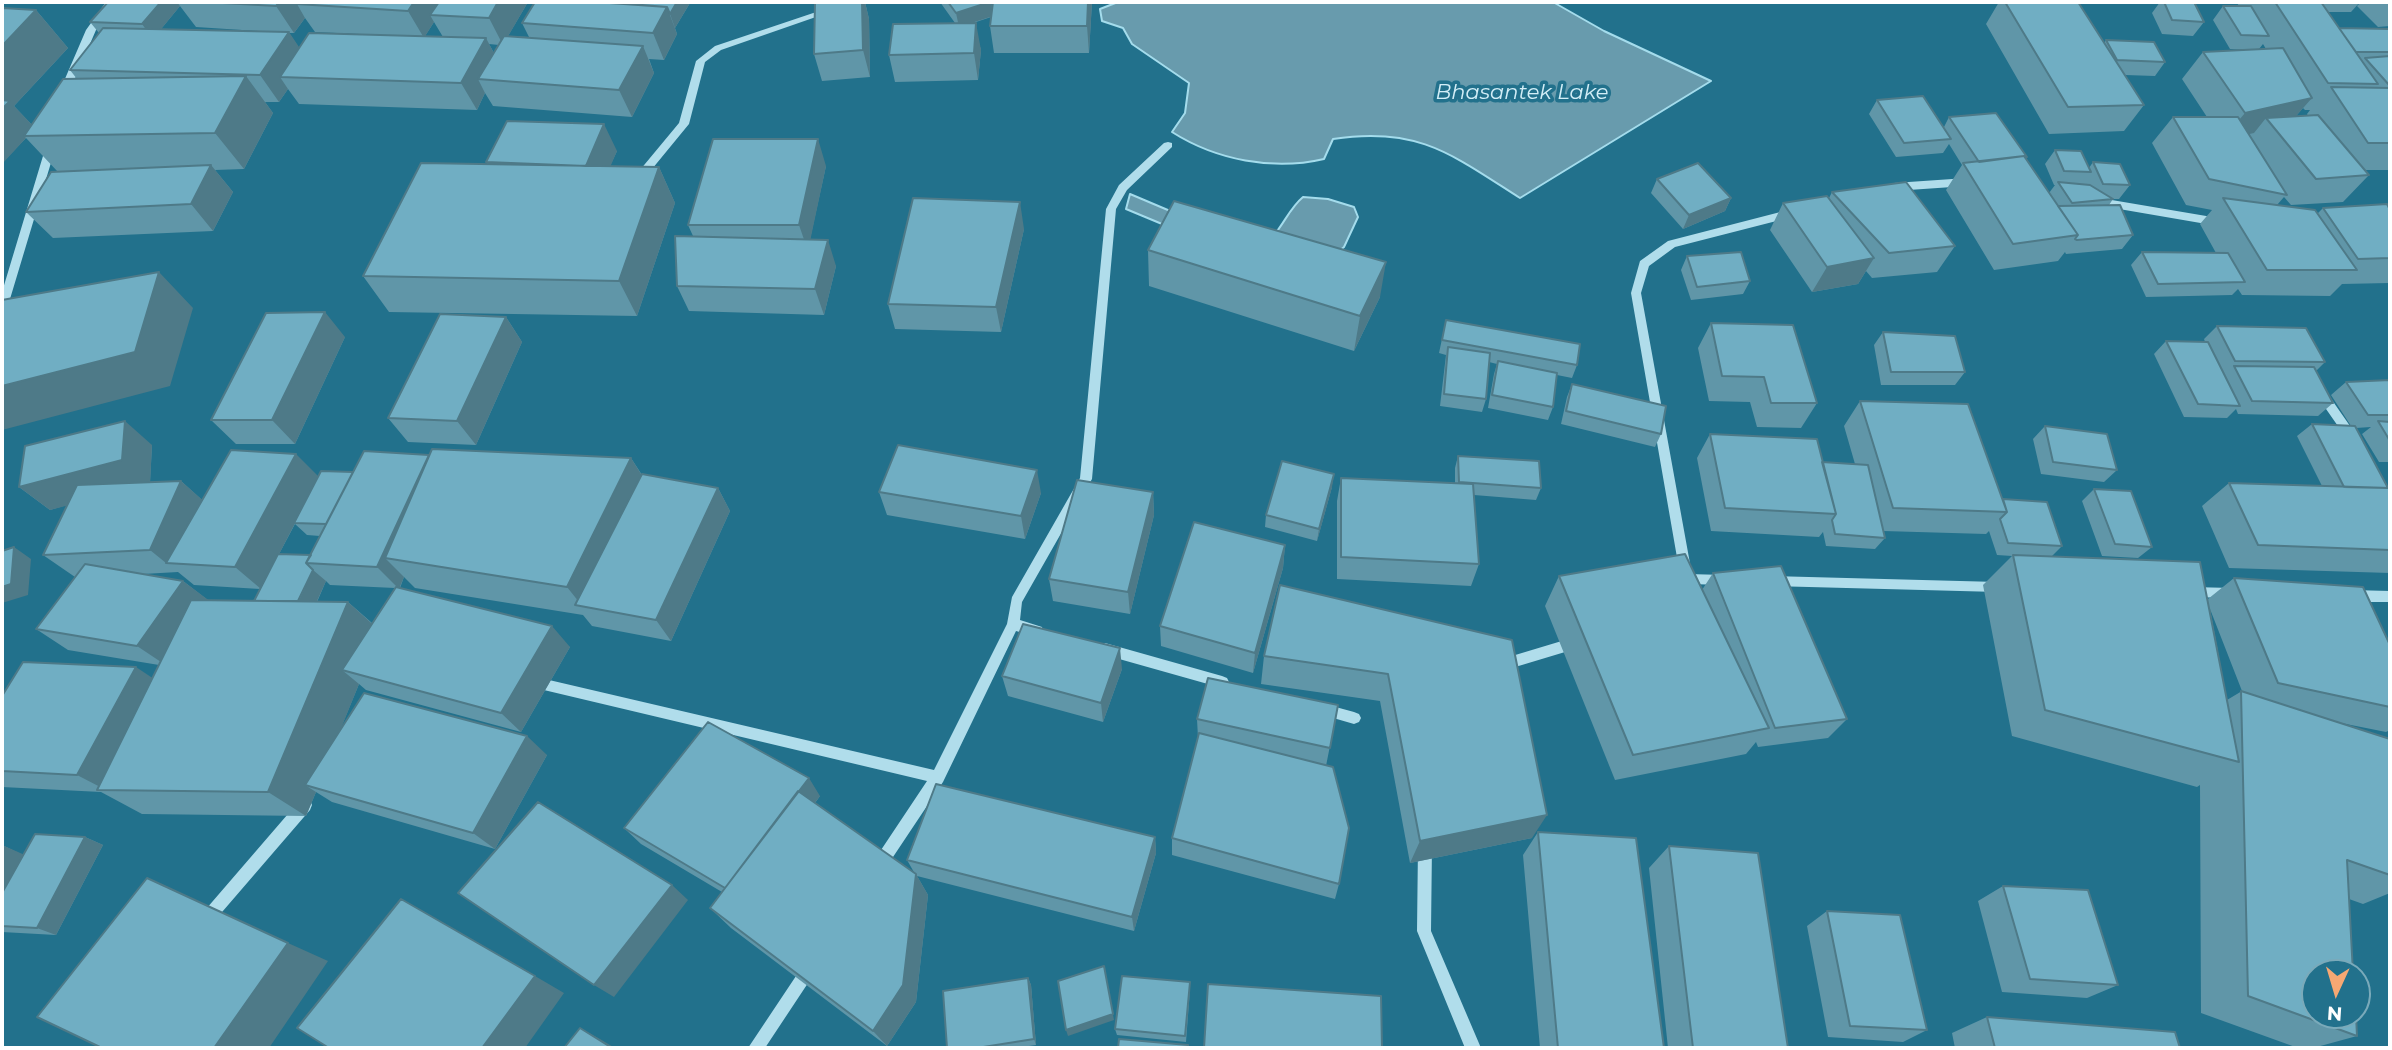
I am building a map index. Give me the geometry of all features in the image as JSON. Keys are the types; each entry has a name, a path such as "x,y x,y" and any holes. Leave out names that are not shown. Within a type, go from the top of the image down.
{"street":[{"path":"58,108 91,30 110,2"},
{"path":"632,186 684,124 701,61 718,48 854,2"},
{"path":"2,309 38,196 53,133"},
{"path":"870,878 938,777 1013,624 1016,601 1086,479 1111,209 1123,188 1168,145"},
{"path":"1884,189 1979,182"},
{"path":"2086,199 2126,208 2236,224"},
{"path":"1687,579 1636,293 1644,264 1672,244 1809,209"},
{"path":"2315,384 2360,450"},
{"path":"1666,593 1687,579 2018,587"},
{"path":"2183,592 2252,593"},
{"path":"2335,596 2390,597"},
{"path":"1013,624 1052,635"},
{"path":"1491,668 1591,638"},
{"path":"1092,646 1236,685"},
{"path":"523,680 938,777"},
{"path":"1302,704 1354,718"},
{"path":"196,932 313,795"},
{"path":"1425,827 1424,931 1473,1048"},
{"path":"756,1048 817,958"}],"water":[{"name":"Bhasantek Lake","path":"1118,2 1553,2 1604,31 1711,81 1520,198 1474,168 1432,147 1411,140 1363,136 1333,139 1324,159 1285,164 1226,156 1189,142 1172,132 1185,113 1189,83 1132,44 1123,28 1102,21 1100,9"},
{"path":"1130,194 1182,216 1274,235 1303,197 1328,199 1354,207 1358,217 1344,247 1330,259 1222,249 1126,209"}],"building":[{"path":"108,2 161,2 142,24 90,22"},
{"path":"205,2 279,2 276,6"},
{"path":"414,2 408,11 297,4"},
{"path":"439,2 498,2 489,18 430,15"},
{"path":"535,2 595,2 667,7 653,33 522,23"},
{"path":"619,2 677,2 670,14 667,7"},
{"path":"815,2 862,2 863,50 814,54"},
{"path":"948,2 990,2 956,13"},
{"path":"993,2 1088,2 1087,26 990,26"},
{"path":"2005,2 2078,2 2144,105 2068,107"},
{"path":"2164,2 2194,2 2204,22 2172,20"},
{"path":"2275,2 2321,2 2378,84 2328,83"},
{"path":"2223,6 2251,6 2269,36 2241,35"},
{"path":"2,8 36,10 2,46"},
{"path":"976,23 974,53 889,55 893,24"},
{"path":"103,28 289,32 260,75 70,70"},
{"path":"2339,28 2390,29 2390,52 2356,52"},
{"path":"309,33 486,38 461,83 280,77"},
{"path":"504,36 643,46 619,90 478,79"},
{"path":"2106,40 2154,42 2165,62 2117,60"},
{"path":"2283,48 2312,98 2245,113 2203,52"},
{"path":"2390,56 2390,86 2365,58"},
{"path":"246,76 215,133 24,136 63,79"},
{"path":"2331,87 2390,88 2390,143 2368,143"},
{"path":"1923,96 1951,139 1904,143 1877,100"},
{"path":"2,100 10,101 2,109"},
{"path":"1996,113 2027,157 1979,162 1949,117"},
{"path":"2318,115 2369,175 2316,179 2266,118"},
{"path":"2173,117 2238,117 2287,195 2209,179"},
{"path":"507,121 604,124 586,166 486,162"},
{"path":"713,139 818,139 799,225 688,225"},
{"path":"2055,150 2081,151 2091,172 2064,171"},
{"path":"2024,156 2078,235 2013,244 1963,163"},
{"path":"2093,162 2120,164 2130,185 2103,184"},
{"path":"421,163 659,167 619,281 363,276"},
{"path":"1698,163 1731,198 1689,215 1657,179"},
{"path":"211,165 191,204 26,212 51,172"},
{"path":"1906,182 1955,246 1889,253 1832,192"},
{"path":"2058,182 2090,185 2113,199 2072,203"},
{"path":"1827,196 1874,258 1827,267 1783,203"},
{"path":"913,198 1020,202 996,307 888,304"},
{"path":"2223,198 2315,210 2357,270 2267,270"},
{"path":"1174,201 1386,262 1360,316 1148,250"},
{"path":"2387,204 2390,210 2390,258 2358,259 2323,208"},
{"path":"2120,205 2133,235 2077,240 2075,239 2078,235 2058,206"},
{"path":"675,236 828,240 815,289 677,286"},
{"path":"1741,252 1750,281 1697,287 1687,256"},
{"path":"2142,252 2228,253 2245,282 2158,284"},
{"path":"159,272 135,352 2,386 2,300"},
{"path":"325,312 272,420 211,420 266,313"},
{"path":"440,314 506,317 457,421 388,418"},
{"path":"1446,320 1580,344 1577,365 1442,340"},
{"path":"1711,323 1793,325 1817,403 1771,403 1764,377 1722,376"},
{"path":"2217,326 2306,328 2325,362 2235,361"},
{"path":"1883,332 1955,336 1965,372 1891,372"},
{"path":"2166,341 2208,342 2240,406 2198,404"},
{"path":"1448,347 1490,353 1486,399 1444,394"},
{"path":"1498,361 1557,373 1553,407 1492,395"},
{"path":"2234,366 2314,367 2333,403 2252,401"},
{"path":"2390,380 2390,415 2368,415 2346,382"},
{"path":"1572,384 1666,406 1661,434 1566,411"},
{"path":"1860,401 1968,404 2007,512 1893,508"},
{"path":"125,421 122,460 19,487 25,446"},
{"path":"2378,421 2390,422 2390,441"},
{"path":"2312,424 2355,426 2388,488 2344,487"},
{"path":"2045,426 2107,434 2117,470 2053,462"},
{"path":"1710,434 1817,439 1836,514 1725,508"},
{"path":"898,445 1037,470 1021,516 879,492"},
{"path":"432,449 631,458 567,587 385,558"},
{"path":"231,450 296,454 235,567 166,563"},
{"path":"364,451 429,455 377,567 306,563"},
{"path":"1458,456 1539,461 1541,488 1459,482"},
{"path":"1282,461 1334,474 1319,529 1266,515"},
{"path":"1822,462 1868,465 1885,538 1835,534 1832,520 1836,514"},
{"path":"321,471 353,472 326,524 294,523"},
{"path":"642,474 718,488 656,620 575,605"},
{"path":"1341,478 1473,484 1479,564 1341,557"},
{"path":"1077,480 1153,492 1128,592 1049,579"},
{"path":"181,481 150,550 43,555 77,485"},
{"path":"2229,483 2390,488 2390,550 2258,545"},
{"path":"2094,489 2131,491 2152,547 2115,544"},
{"path":"2003,499 2047,502 2062,546 2008,543 2000,519 2007,512"},
{"path":"1194,522 1285,545 1255,653 1160,626"},
{"path":"14,547 11,584 2,587 2,551"},
{"path":"278,554 311,555 306,563 313,570 298,601 254,601"},
{"path":"1685,554 1769,728 1633,755 1559,576"},
{"path":"2013,555 2200,562 2239,762 2045,710"},
{"path":"85,564 183,581 137,646 36,629"},
{"path":"1781,566 1847,719 1775,728 1713,573"},
{"path":"2234,578 2363,587 2390,645 2390,707 2278,683"},
{"path":"1280,585 1512,640 1547,815 1420,841 1388,674 1264,656"},
{"path":"396,587 552,626 501,713 342,670"},
{"path":"191,600 348,602 268,792 97,790"},
{"path":"1023,624 1120,648 1101,703 1002,676"},
{"path":"23,662 136,667 77,775 2,771 2,696"},
{"path":"1208,678 1338,705 1330,748 1197,719"},
{"path":"2241,691 2390,739 2390,875 2347,860 2352,959 2301,959 2301,1015 2248,996"},
{"path":"364,693 527,736 473,833 305,785"},
{"path":"708,722 809,778 725,888 624,828"},
{"path":"1199,733 1333,767 1349,828 1339,884 1172,838"},
{"path":"936,784 1155,837 1132,917 907,860"},
{"path":"798,791 916,874 903,985 873,1031 710,908"},
{"path":"538,802 672,885 594,985 458,893"},
{"path":"1538,832 1636,838 1664,1048 1558,1048"},
{"path":"35,834 85,837 37,928 2,926 2,893"},
{"path":"1669,846 1758,853 1788,1048 1693,1048"},
{"path":"147,878 288,943 214,1048 102,1048 37,1017"},
{"path":"2003,886 2088,890 2118,985 2030,979"},
{"path":"401,899 535,976 482,1048 329,1048 297,1028"},
{"path":"1827,911 1900,915 1927,1030 1850,1026"},
{"path":"1104,966 1113,1014 1066,1030 1058,981"},
{"path":"1122,976 1190,982 1185,1036 1115,1029"},
{"path":"1028,978 1034,1039 977,1048 947,1048 943,991"},
{"path":"1208,984 1381,996 1382,1048 1204,1048"},
{"path":"1987,1017 2175,1032 2180,1048 1995,1048"},
{"path":"580,1028 612,1048 564,1048"},
{"path":"2338,1029 2357,1029 2357,1036"},
{"path":"1119,1039 1188,1045 1188,1048 1118,1048"}]}
